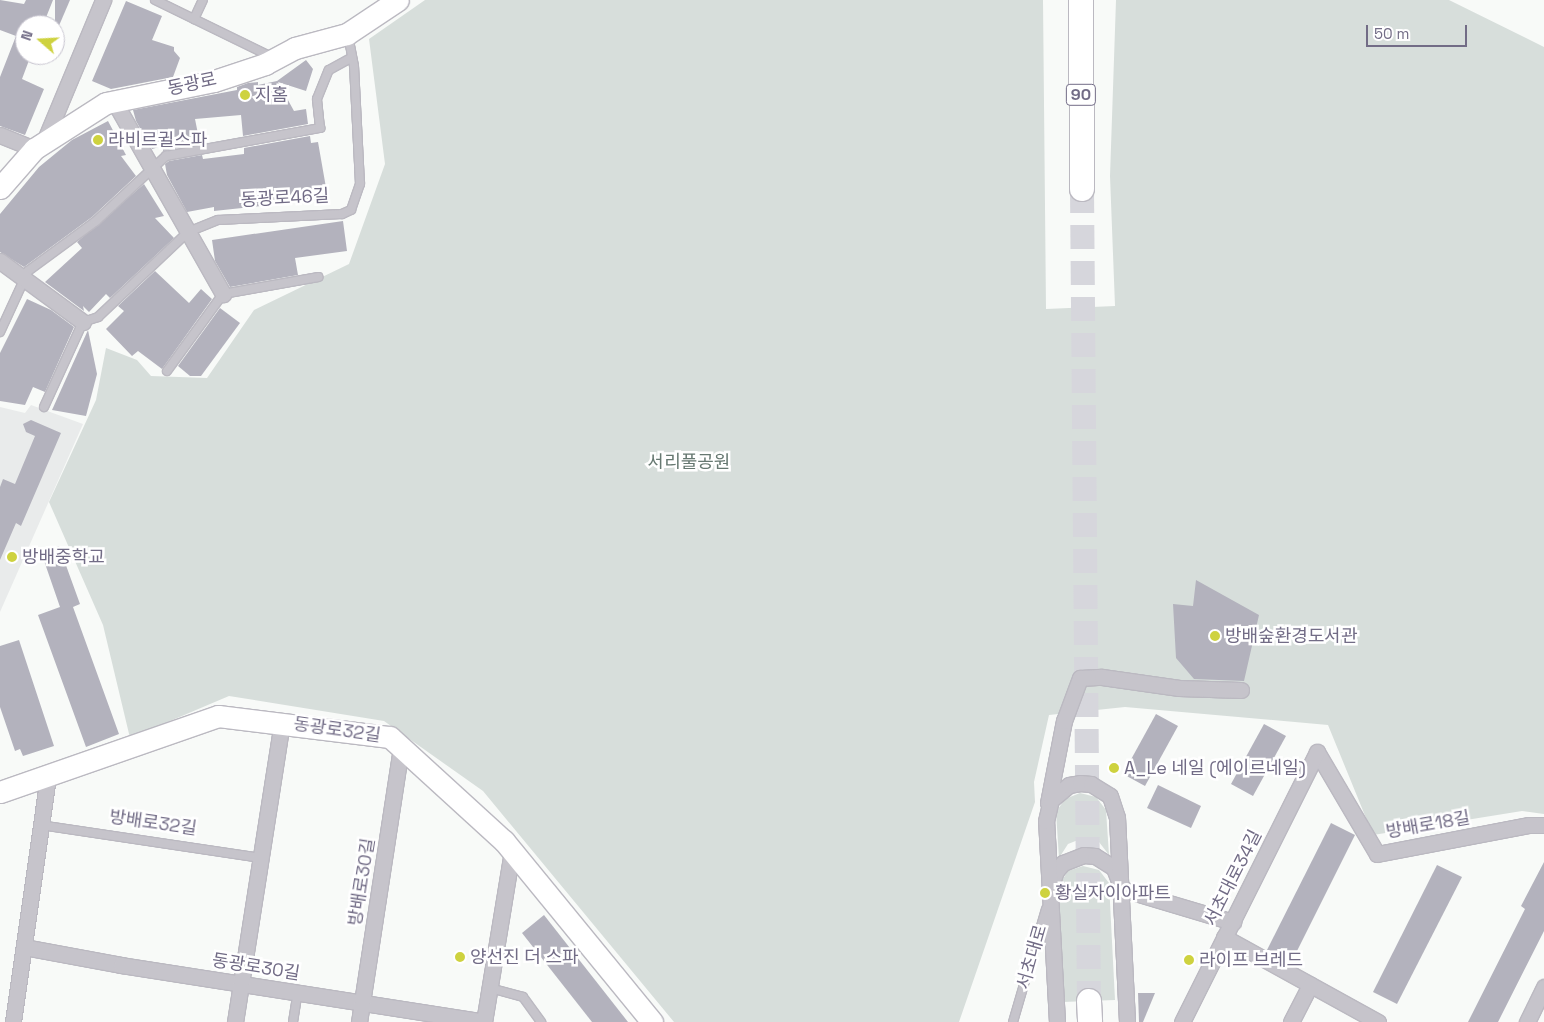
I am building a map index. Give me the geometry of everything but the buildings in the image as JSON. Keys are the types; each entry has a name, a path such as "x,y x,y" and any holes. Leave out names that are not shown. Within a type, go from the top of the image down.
{"main road":[{"name":"90","path":"1081,0 1082,189"}],"street":[{"path":"0,135 39,146 103,0"},
{"name":"동광로","path":"0,188 39,146 78,119 114,101 214,80 275,59 295,48 347,34 398,0"},
{"path":"114,101 224,294"},
{"path":"0,261 83,322"},
{"path":"1047,810 1064,721 1080,678 1102,677 1178,688 1241,690"},
{"name":"동광로32길","path":"0,792 218,716 282,722 390,738 512,851 652,1022"},
{"path":"235,1022 282,722"},
{"name":"방배로30길","path":"359,1022 402,748"},
{"name":"방배로18길","path":"1317,752 1377,854 1529,825 1544,825"},
{"name":"서초대로34길","path":"1182,1022 1317,752"},
{"path":"12,1022 48,776"},
{"name":"서초대로","path":"1057,1022 1047,810 1051,800 1068,785 1091,784 1110,796 1117,817 1127,1022"},
{"path":"483,1022 512,851"},
{"name":"서초대로","path":"1051,893 1052,882 1060,867 1073,857 1084,855 1106,861 1114,868 1122,889"},
{"path":"1122,889 1233,922"},
{"path":"1224,938 1378,1022"},
{"name":"동광로30길","path":"24,947 362,1004 483,1022"},
{"path":"1291,1022 1310,985"},
{"path":"1527,1022 1542,995"}],"lane":[{"path":"155,0 275,59"},
{"path":"194,19 203,0"},
{"name":"동광로46길","path":"83,322 98,317 188,232 218,220 342,214 351,210 360,184 352,57 347,34"},
{"path":"0,332 26,280 28,271 96,222 152,167 166,156 320,128 317,99 328,70 352,57"},
{"path":"167,371 224,294 318,277"},
{"path":"44,407 83,322"},
{"name":"방배로32길","path":"40,826 261,858"},
{"name":"서초대로","path":"1013,1022 1051,893"},
{"path":"490,988 523,997 541,1022"},
{"path":"293,1022 298,992"}],"shaded area":[{"name":"방배중학교","path":"31,405 83,424 0,612 0,407 25,413"}],"green space":[{"name":"서리풀공원","path":"425,0 1043,0 1046,309 1115,306 1110,176 1116,0 1449,0 1544,47 1544,814 1522,811 1373,835 1328,725 1125,707 1049,715 1034,782 1035,802 959,1022 674,1022 483,791 384,721 229,696 130,738 103,625 49,502 96,400 106,348 137,360 151,376 207,378 254,310 349,264 385,164 369,39"},
{"path":"1080,793 1096,797 1106,810 1109,855 1099,842 1083,838 1068,844 1059,858 1056,812 1065,799"},
{"path":"1083,866 1099,870 1109,883 1115,1000 1063,1002 1059,885 1068,871"}],"tunnel":[{"path":"1082,189 1089,1001"}],"place":[{"name":"지홈","path":"245,95"},
{"name":"라비르귈스파","path":"98,140"},
{"name":"방배중학교","path":"12,557"},
{"name":"방배숲환경도서관","path":"1215,636"},
{"name":"A_Le 네일 (에이르네일)","path":"1114,768"},
{"name":"황실자이아파트","path":"1045,893"},
{"name":"양선진 더 스파","path":"460,957"},
{"name":"라이프 브레드","path":"1189,960"}]}
